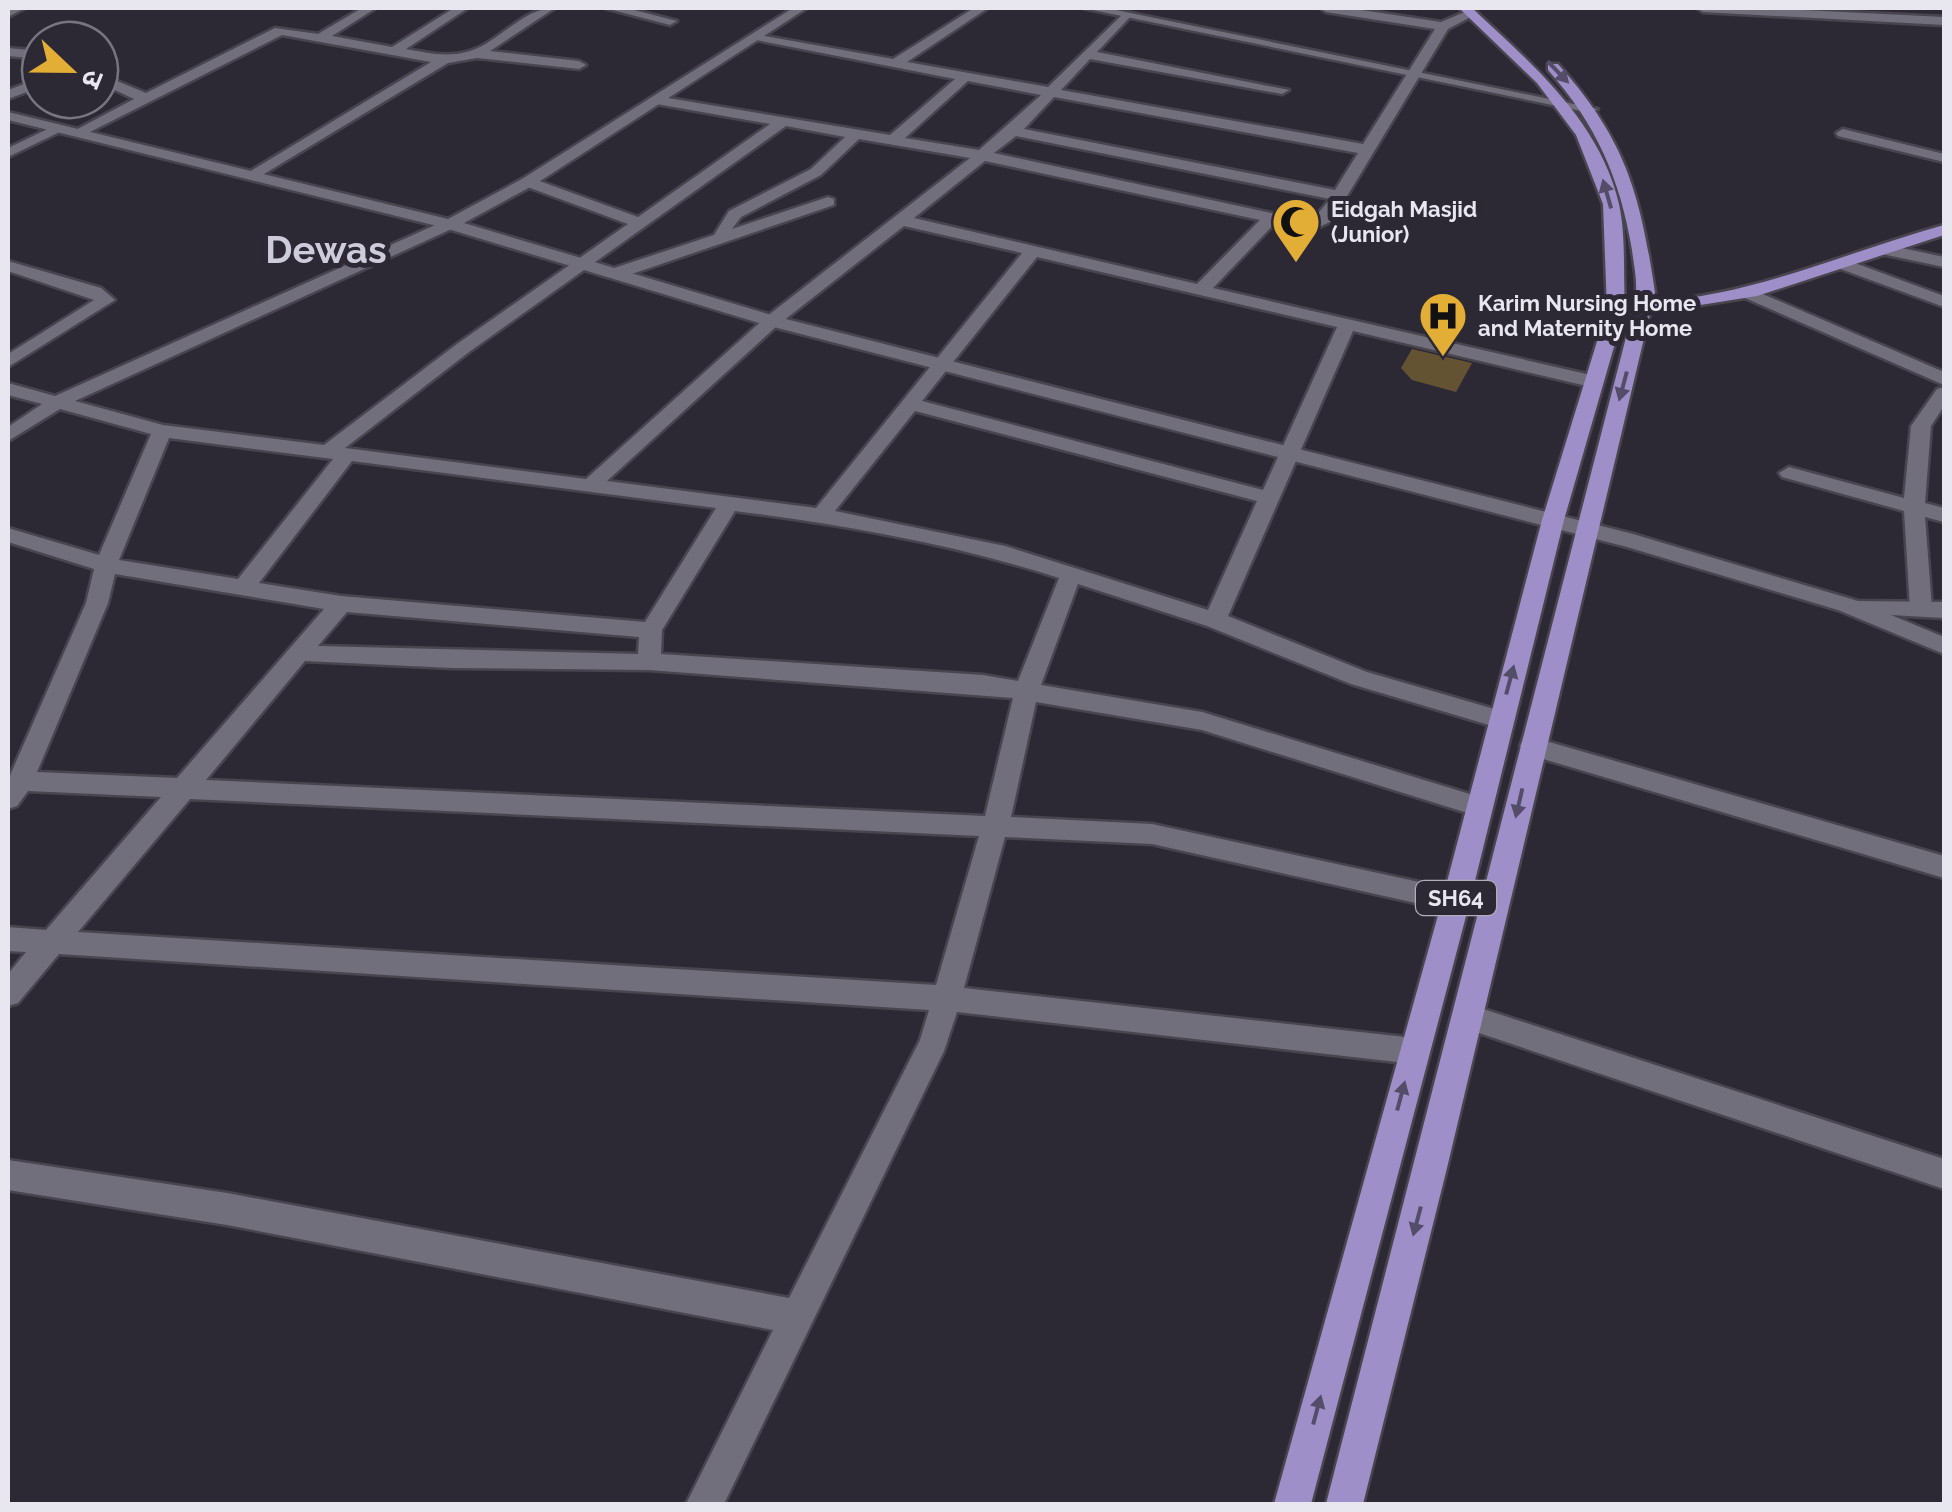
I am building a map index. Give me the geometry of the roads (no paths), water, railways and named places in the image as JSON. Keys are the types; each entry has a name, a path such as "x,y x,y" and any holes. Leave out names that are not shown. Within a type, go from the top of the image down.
{"main road":[{"path":"1474,10 1563,104 1590,151 1611,204 1631,300"},
{"path":"1474,10 1555,69 1592,108 1631,188 1631,300"},
{"path":"1631,300 1748,280 1944,213"},
{"path":"1631,300 1750,294 1944,230"},
{"name":"SH64","path":"1292,1504 1456,900 1499,719 1553,520 1596,382 1631,300"},
{"name":"SH64","path":"1344,1504 1431,1168 1585,529 1631,300"},
{"path":"1387,1152 1431,1168"}],"street":[{"path":"8,13 19,8"},
{"path":"322,36 370,8"},
{"path":"396,50 462,8"},
{"path":"478,54 549,8"},
{"path":"611,8 670,21"},
{"path":"8,434 58,402 450,224 528,182 801,8"},
{"path":"895,64 982,8"},
{"path":"1089,8 1137,14 1592,108"},
{"path":"1326,8 1443,26"},
{"path":"1703,8 1874,12 1944,22"},
{"path":"656,100 985,156 1270,218 1317,223 1326,218 1341,196 1443,26 1474,10"},
{"path":"590,486 772,321 985,156 1088,55 1137,14"},
{"path":"8,153 145,98 270,34 293,30 444,60"},
{"path":"753,38 1369,150"},
{"path":"254,174 444,60 478,54 580,65"},
{"path":"1088,55 1282,90"},
{"path":"894,140 966,76"},
{"path":"120,87 145,98"},
{"path":"8,116 450,224 772,321 1553,520 1846,605 1944,646"},
{"path":"244,588 338,452 463,348 784,121"},
{"path":"1013,131 1341,196"},
{"path":"720,241 726,223 735,214 816,172 857,133"},
{"path":"1844,133 1944,158"},
{"path":"528,182 643,224"},
{"path":"616,272 720,241 828,202"},
{"path":"1199,292 1270,218"},
{"path":"901,220 1596,382"},
{"path":"1888,250 1944,262"},
{"path":"821,516 1032,252"},
{"path":"1844,264 1944,302"},
{"path":"8,266 96,292 106,300 8,362"},
{"path":"1750,294 1944,379"},
{"path":"1216,620 1346,326"},
{"path":"8,389 162,430 821,516 1005,552 1216,620 1359,678 1499,719"},
{"path":"1846,605 1932,609 1914,507 1921,426 1944,393"},
{"path":"910,404 1270,498"},
{"path":"162,430 106,565 97,603 14,790 186,789 1152,834 1456,900"},
{"path":"1789,473 1944,515"},
{"path":"650,662 652,630 730,504"},
{"path":"8,535 106,565 341,604 652,630"},
{"path":"704,1504 934,1042 943,998 996,824 1027,690 1072,574"},
{"path":"8,994 341,604"},
{"path":"299,653 452,660 650,662 1027,690 1202,721 1477,806"},
{"path":"1532,746 1944,867"},
{"path":"8,939 943,998 1414,1051"},
{"path":"1468,1017 1944,1174"},
{"path":"8,1175 226,1208 798,1317"}],"place":[{"name":"Eidgah Masjid (Junior)","path":"1296,264"},
{"name":"Karim Nursing Home and Maternity Home","path":"1443,358"}],"district":[{"name":"Dewas","path":"326,250"}]}
